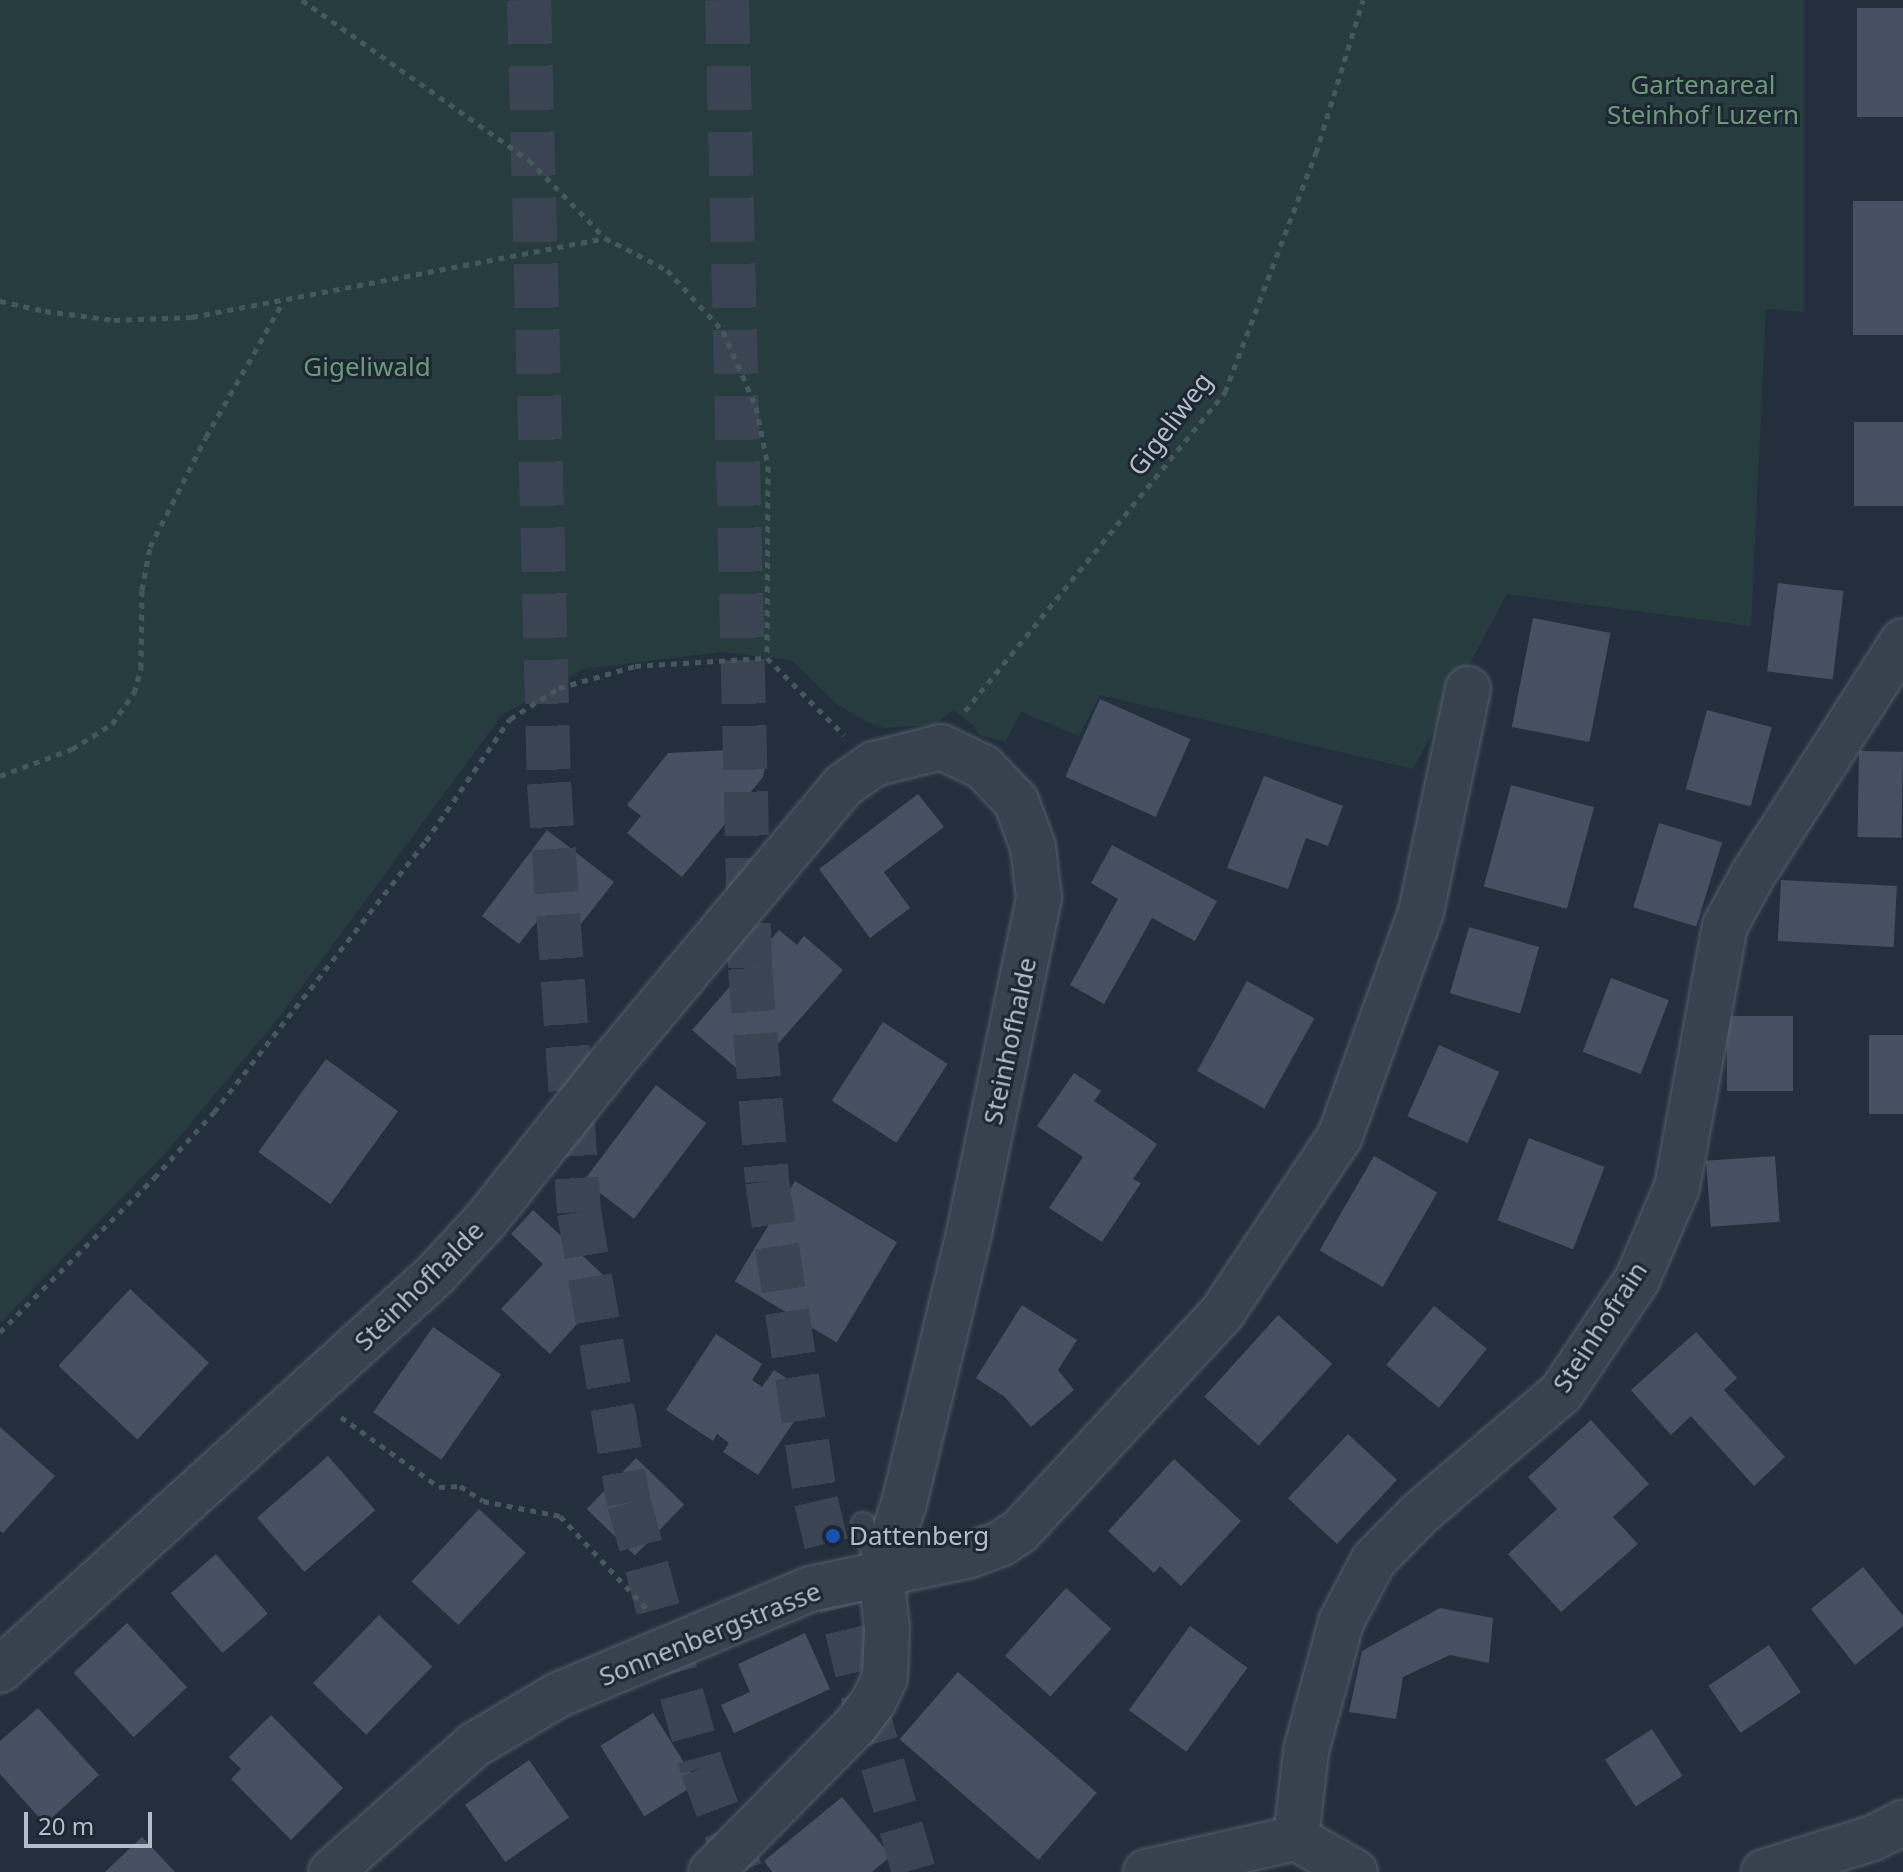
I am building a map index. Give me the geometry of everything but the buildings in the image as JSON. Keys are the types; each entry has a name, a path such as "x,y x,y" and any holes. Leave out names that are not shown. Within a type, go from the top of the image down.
{"street":[{"name":"Steinhofrain","path":"1296,1838 1306,1751 1341,1622 1373,1561 1420,1513 1561,1393 1637,1280 1677,1187 1725,926 1752,876 1903,641"},
{"path":"711,1872 855,1726 874,1701 885,1677 887,1628 881,1574 967,1556 1002,1543 1020,1531 1222,1313 1340,1136 1421,912 1468,689"},
{"name":"Steinhofhalde","path":"0,1670 435,1275 485,1221 620,1053 844,785 874,764 941,747 983,767 1016,801 1033,847 1039,898 969,1233 904,1503 881,1574"},
{"name":"Sonnenbergstrasse","path":"331,1872 474,1745 558,1695 810,1589 881,1574"},
{"path":"1764,1872 1873,1838 1903,1823"},
{"path":"1146,1872 1296,1838 1355,1872"}],"lane":[{"path":"863,1524 881,1574"}],"path":[{"path":"302,0 529,160 605,238 667,270 723,331 756,407 768,466 767,658 848,739"},
{"name":"Gigeliweg","path":"957,722 1225,392 1316,153 1363,0"},
{"path":"0,301 45,311 114,320 192,317 284,302 605,238"},
{"path":"0,776 72,749 112,724 134,693 141,668 142,590 150,547 206,437 284,302"},
{"path":"0,1332 154,1178 214,1112 426,841 510,719 559,688 635,666 767,658"},
{"path":"308,1393 439,1487 460,1486 483,1501 560,1516 635,1596"}],"green space":[{"name":"Gigeliwald","path":"0,0 1804,0 1804,312 1766,309 1751,626 1507,594 1413,769 1100,695 1079,736 1021,712 1005,742 978,734 974,726 954,710 933,725 884,728 867,722 838,705 791,660 721,652 583,669 502,715 281,1015 171,1147 0,1323"}],"tunnel":[{"path":"529,0 549,783 579,1212 629,1503 702,1768 741,1872"},
{"path":"727,0 750,968 767,1181 816,1501 864,1701 914,1872"}],"place":[{"name":"Dattenberg","path":"833,1536"}],"park label":[{"name":"Gartenareal Steinhof Luzern","path":"1703,100"}]}
